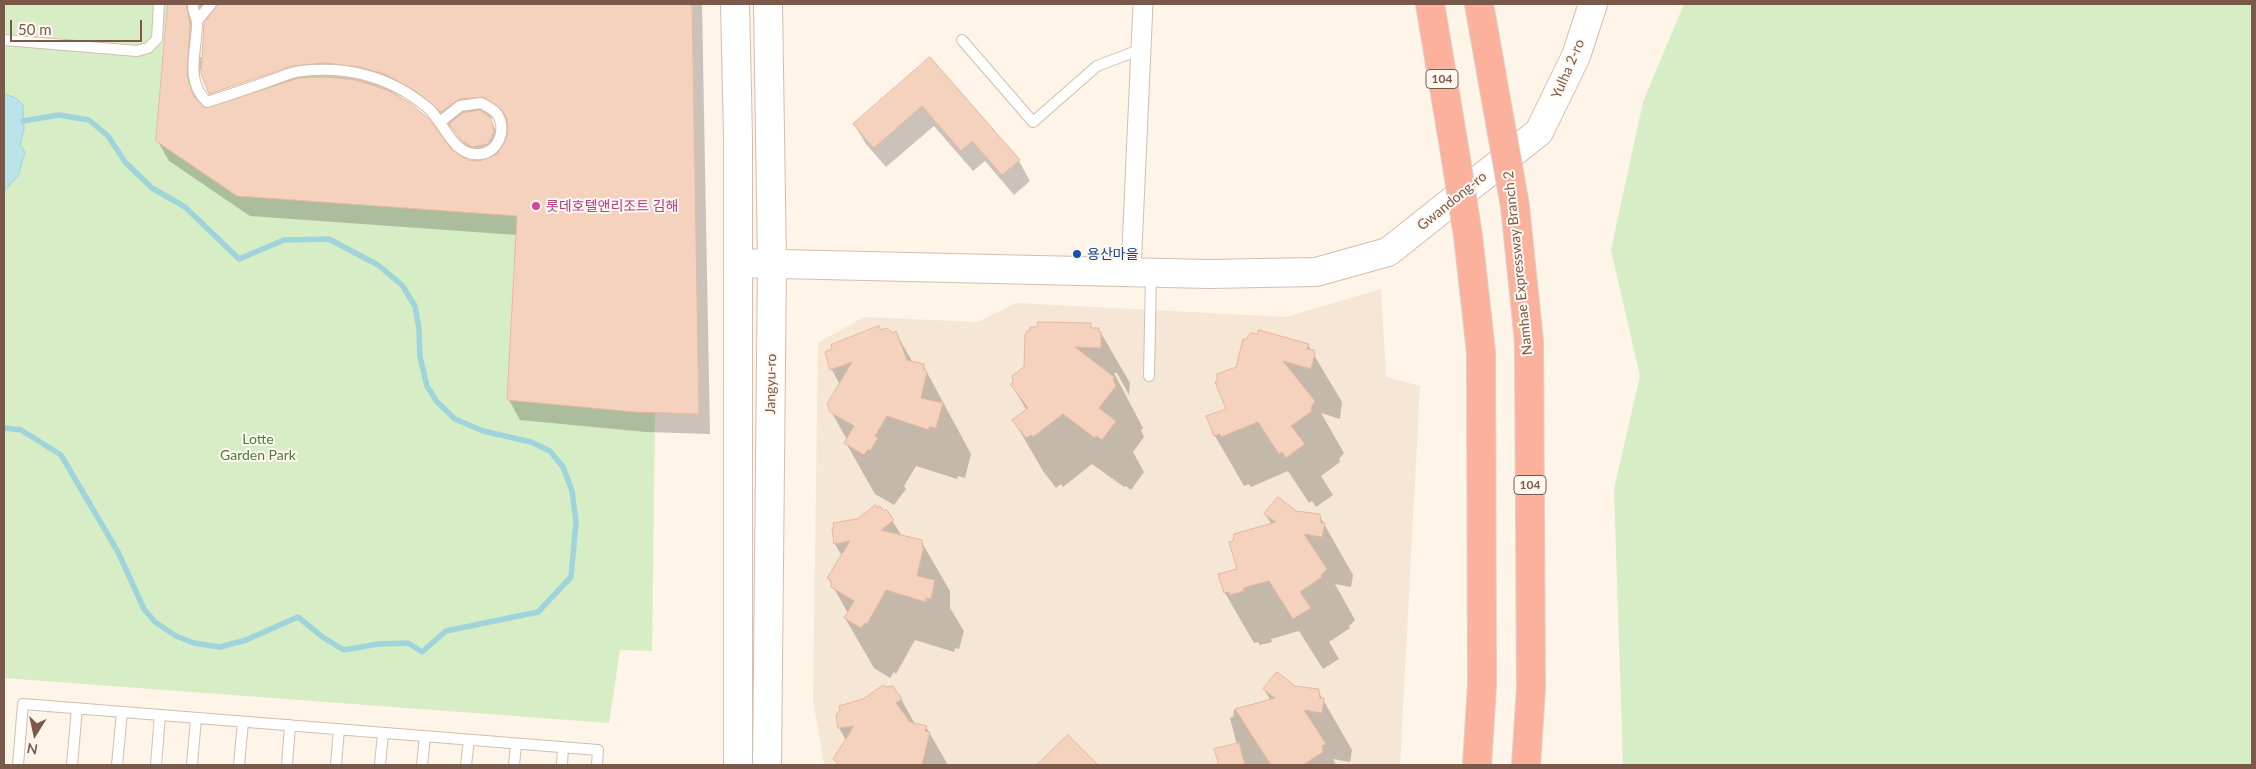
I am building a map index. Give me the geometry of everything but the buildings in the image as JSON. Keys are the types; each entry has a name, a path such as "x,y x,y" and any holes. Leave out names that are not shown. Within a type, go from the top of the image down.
{"highway":[{"name":"104","path":"1430,4 1468,236 1481,352 1482,685 1477,765"},
{"name":"Namhae Expressway Branch 2","path":"1479,4 1515,206 1530,342 1531,688 1526,765"}],"main road":[{"path":"735,4 738,263 738,765"},
{"name":"Jangyu-ro","path":"767,765 772,263 768,4"},
{"name":"Yulha 2-ro","path":"1539,132 1576,56 1592,4"},
{"name":"Gwandong-ro","path":"1141,272 1208,274 1316,272 1388,252 1539,132"},
{"path":"738,263 1141,272"}],"street":[{"path":"1141,272 1143,4"}],"lane":[{"path":"4,40 137,51 148,48 157,39 159,4"},
{"path":"193,4 192,10 197,20 192,75 198,94 207,102 300,71 365,74 401,88 430,110 448,136 463,151 478,155 490,152 497,144 501,135 501,124 497,114 481,103 460,106 440,122"},
{"path":"197,20 211,4"},
{"path":"962,40 1033,122 1097,66 1142,49"},
{"path":"1141,272 1149,376"},
{"path":"18,765 23,704 598,750 597,765"},
{"path":"72,765 77,708"},
{"path":"117,765 122,712"},
{"path":"156,765 160,715"},
{"path":"192,765 196,718"},
{"path":"239,765 243,722"},
{"path":"287,765 290,725"},
{"path":"336,765 339,729"},
{"path":"380,765 383,733"},
{"path":"422,765 425,736"},
{"path":"466,765 469,740"},
{"path":"514,765 516,744"},
{"path":"562,765 563,748"}],"shaded area":[{"path":"1381,289 1386,377 1420,386 1400,765 824,765 813,700 818,343 864,317 977,322 1016,303 1286,317"}],"green space":[{"name":"Lotte Garden Park","path":"4,4 168,4 156,141 237,196 517,216 507,400 655,413 652,651 620,650 609,723 4,678"},
{"path":"1684,4 2252,4 2252,765 1623,765 1614,489 1640,376 1611,250 1643,102"}],"water":[{"path":"4,94 16,98 23,105 24,129 20,145 25,152 18,176 4,191"}],"waterway":[{"path":"4,428 21,430 61,455 118,552 144,609 155,622 176,636 194,643 220,647 246,640 298,617 324,638 344,650 378,644 408,643 422,652 446,631 538,612 571,577 576,522 572,491 563,467 550,451 531,442 483,431 455,419 437,402 427,386 420,357 419,329 415,306 402,285 378,265 329,239 284,240 239,259 185,207 152,188 125,162 108,136 89,120 59,115 23,121"}],"place":[{"name":"롯데호텔앤리조트 김해","path":"536,206"},
{"name":"용산마을","path":"1077,254"}]}
